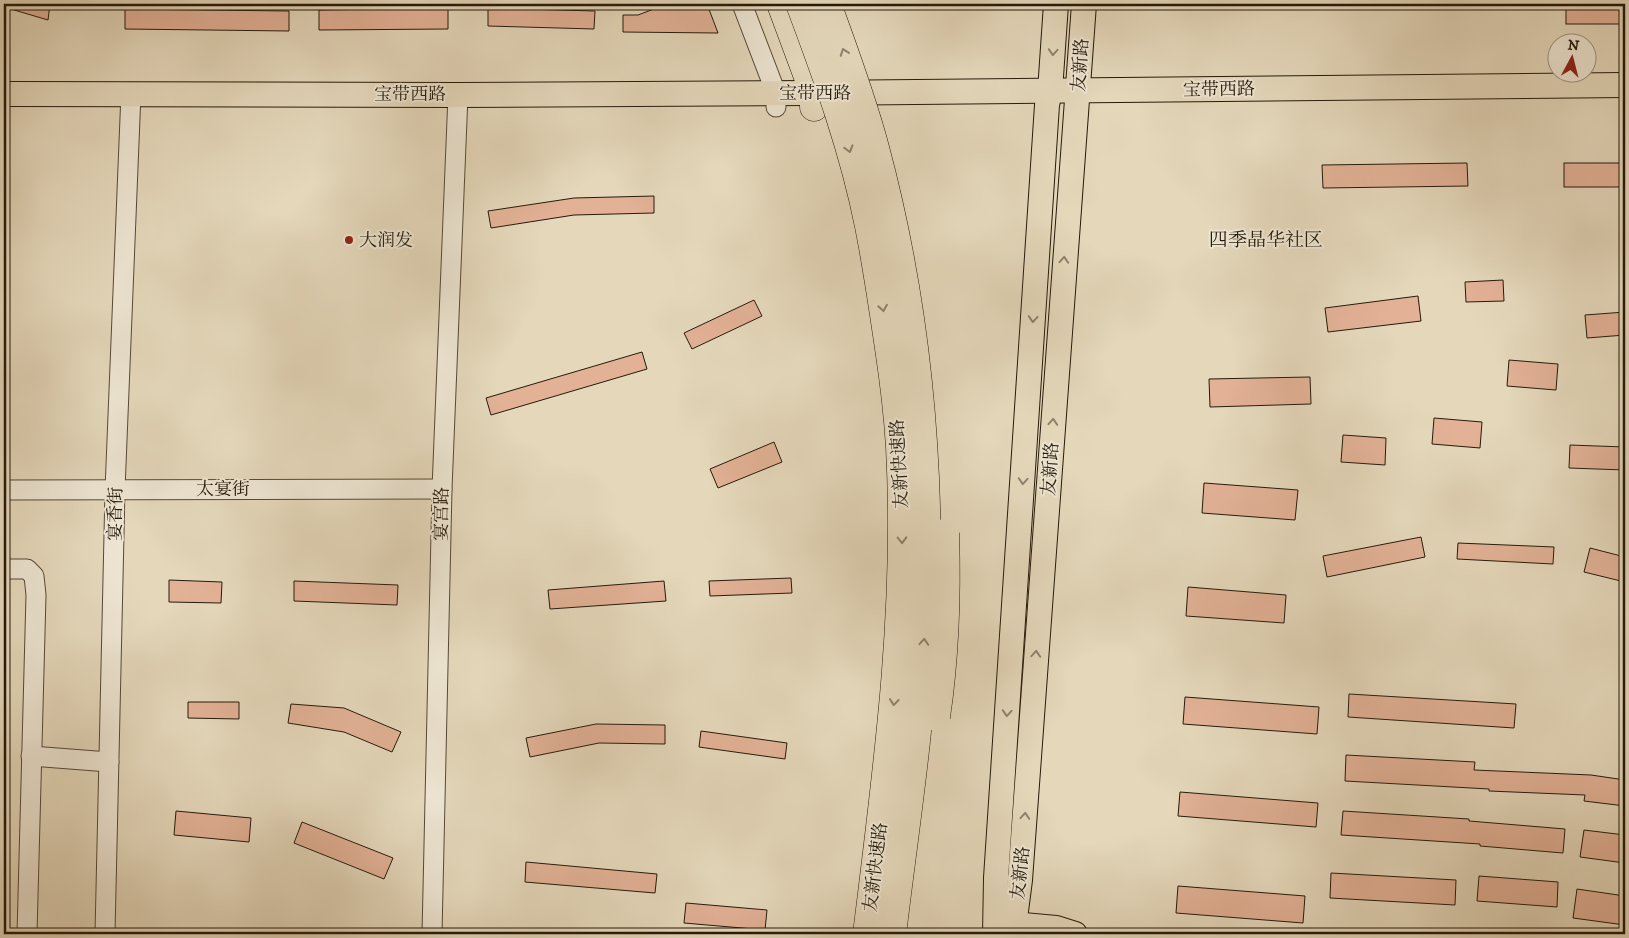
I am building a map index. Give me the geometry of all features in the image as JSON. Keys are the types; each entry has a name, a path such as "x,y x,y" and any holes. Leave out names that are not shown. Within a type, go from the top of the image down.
{"highway":[{"path":"781,4 814,100"},
{"name":"友新快速路","path":"800,4 851,154 869,224 894,380 900,446 902,566 900,632 895,696 867,934"},
{"name":"友新快速路","path":"827,4 853,74 875,148 909,305 918,381 927,509 925,633 921,691 892,934"},
{"path":"891,219 926,328 940,452 946,543 942,676 910,934"}],"main road":[{"name":"友新路","path":"1007,931 997,868 1056,4"},
{"name":"友新路","path":"1007,931 1021,871 1084,4"},
{"name":"宝带西路","path":"1077,98 1625,85"},
{"name":"宝带西路","path":"4,94 131,100 458,102 1049,98 1625,99"},
{"name":"宝带西路","path":"4,108 131,100"},
{"path":"1007,931 1056,928 1074,934"}],"street":[{"path":"742,4 776,100"},
{"name":"宴香街","path":"105,934 115,490 131,100"},
{"name":"宴宫路","path":"432,934 442,489 458,102"},
{"name":"太宴街","path":"4,490 442,489"},
{"path":"4,569 26,569 34,576 36,595 26,934"},
{"path":"31,756 109,762"}],"building":[{"path":"4,4 50,4 48,20 4,7"},
{"path":"667,4 707,4 718,33 623,32 623,15 638,15"},
{"path":"1566,4 1625,4 1625,24 1566,24"},
{"path":"448,8 448,29 319,30 319,10"},
{"path":"488,8 595,11 594,29 488,26"},
{"path":"125,9 289,11 289,31 125,29"},
{"path":"1467,163 1468,186 1323,188 1322,165"},
{"path":"1564,163 1625,163 1625,187 1564,187"},
{"path":"654,196 654,213 574,215 491,228 488,211 574,198"},
{"path":"1503,280 1504,301 1466,302 1465,282"},
{"path":"1418,296 1421,321 1328,332 1325,308"},
{"path":"754,300 762,316 692,349 684,333"},
{"path":"1625,312 1625,335 1587,338 1585,315"},
{"path":"642,352 647,369 491,415 486,398"},
{"path":"1509,360 1558,364 1556,390 1507,386"},
{"path":"1310,377 1311,404 1210,407 1209,379"},
{"path":"1434,418 1482,422 1480,448 1432,444"},
{"path":"1343,435 1386,438 1385,465 1341,462"},
{"path":"774,442 782,462 718,488 710,469"},
{"path":"1570,445 1625,447 1625,470 1569,468"},
{"path":"1204,483 1298,490 1295,520 1202,513"},
{"path":"1421,537 1425,557 1327,577 1323,556"},
{"path":"1458,543 1554,547 1553,564 1457,559"},
{"path":"1590,548 1625,557 1625,582 1584,572"},
{"path":"791,578 792,593 710,596 709,581"},
{"path":"169,580 222,582 221,603 169,602"},
{"path":"294,581 398,585 397,605 294,601"},
{"path":"664,581 666,601 550,609 548,590"},
{"path":"1188,587 1286,595 1284,623 1186,616"},
{"path":"1349,694 1516,704 1514,728 1348,717"},
{"path":"1185,697 1319,707 1317,734 1183,724"},
{"path":"188,702 239,702 239,719 188,718"},
{"path":"291,704 344,708 401,732 392,752 344,732 288,723"},
{"path":"596,724 665,725 665,744 599,743 530,757 526,738"},
{"path":"701,731 787,743 785,759 699,747"},
{"path":"1346,755 1475,762 1474,770 1591,775 1625,780 1625,806 1584,801 1585,795 1489,791 1489,789 1345,781"},
{"path":"1180,792 1318,803 1316,827 1178,816"},
{"path":"176,811 251,818 249,842 174,835"},
{"path":"1343,811 1469,819 1469,821 1565,829 1563,853 1480,846 1480,844 1341,835"},
{"path":"302,822 393,858 384,879 294,843"},
{"path":"1584,830 1625,835 1625,863 1580,857"},
{"path":"526,862 657,874 655,893 525,882"},
{"path":"1331,873 1456,880 1455,905 1330,898"},
{"path":"1479,876 1558,882 1557,907 1477,901"},
{"path":"1178,886 1305,896 1303,923 1176,913"},
{"path":"1577,889 1625,896 1625,925 1573,918"},
{"path":"686,903 767,910 765,930 684,923"}],"place":[{"name":"大润发","path":"349,240"}],"district":[{"name":"四季晶华社区","path":"1266,239"}]}
